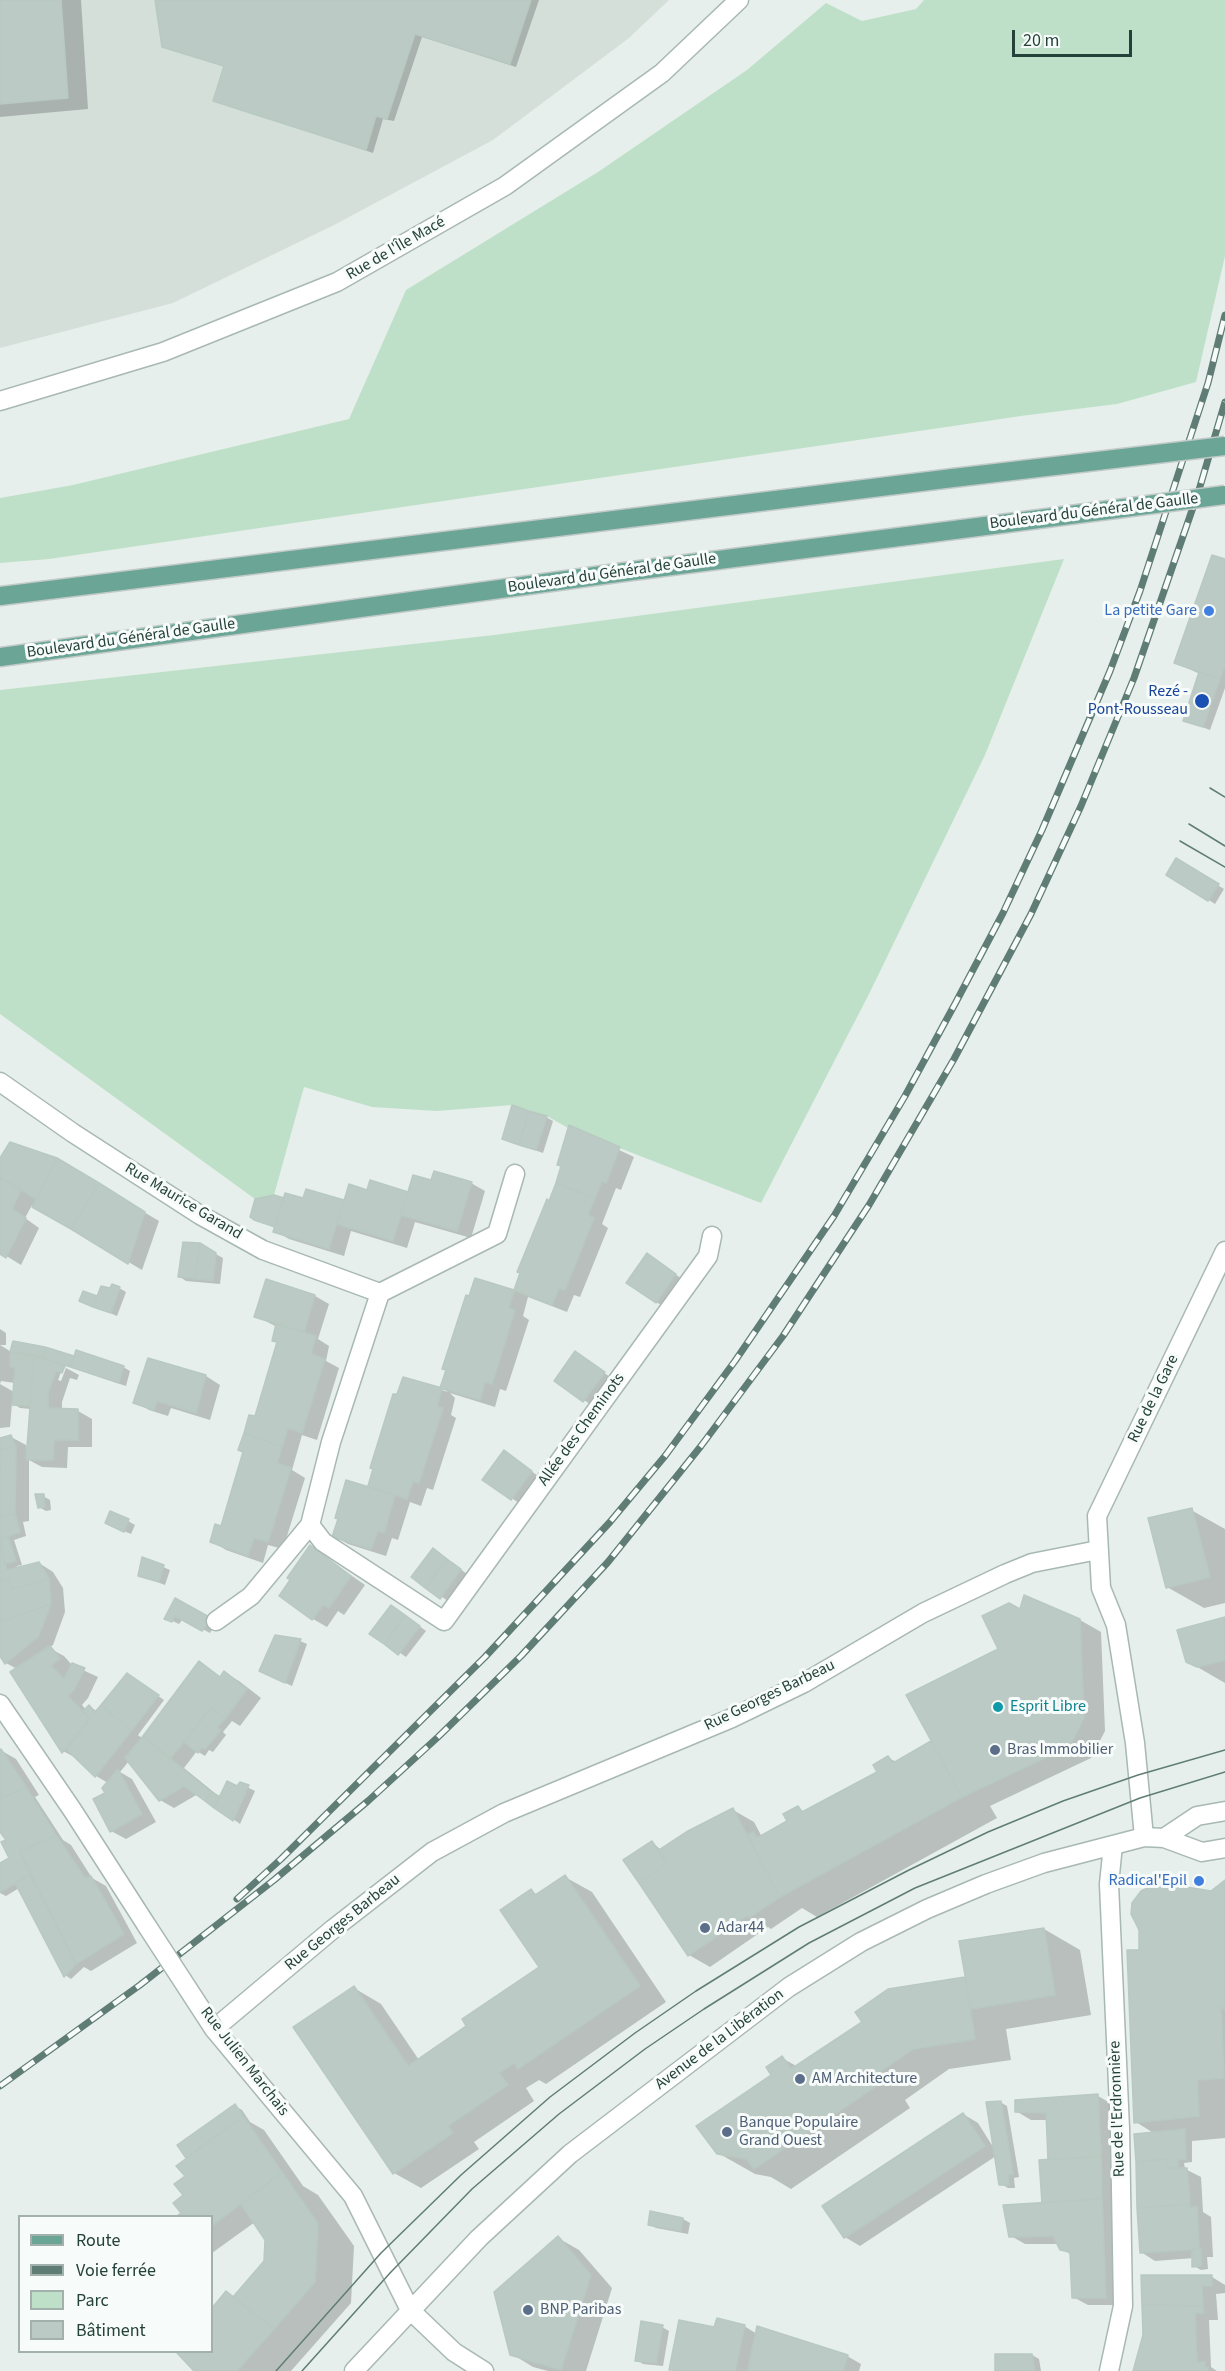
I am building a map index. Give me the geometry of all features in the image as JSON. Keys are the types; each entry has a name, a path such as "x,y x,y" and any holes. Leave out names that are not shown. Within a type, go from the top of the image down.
{"main road":[{"path":"0,596 1225,446"},
{"name":"Boulevard du Général de Gaulle","path":"0,657 632,571 1225,495"}],"street":[{"name":"Rue de l'Île Macé","path":"0,401 163,352 338,282 505,186 662,73 739,0"},
{"name":"Rue Maurice Garand","path":"0,1082 73,1133 200,1215 263,1250 380,1293"},
{"path":"216,1621 251,1596 310,1525 331,1442 380,1293 498,1234 515,1174"},
{"name":"Allée des Cheminots","path":"310,1525 323,1542 444,1621 708,1256 712,1236"},
{"name":"Rue de la Gare","path":"1098,1550 1097,1516 1225,1251"},
{"path":"1098,1550 1101,1588 1116,1625 1135,1743 1144,1837"},
{"name":"Rue Georges Barbeau","path":"214,2029 333,1929 432,1852 504,1813 732,1718 804,1683 923,1613 1005,1574 1032,1563 1098,1550"},
{"name":"Rue Julien Marchais","path":"0,1704 74,1811 214,2029 353,2196 410,2310 454,2352 484,2371"},
{"path":"1164,1838 1197,1816 1225,1811"},
{"name":"Avenue de la Libération","path":"354,2371 479,2238 570,2154 789,1987 861,1942 927,1909 986,1884 1044,1863 1113,1845 1144,1837 1164,1838 1202,1852 1225,1848"},
{"name":"Rue de l'Erdronnière","path":"1109,2371 1123,2306 1120,2129 1109,1884 1113,1845"}],"shaded area":[{"path":"0,0 669,0 629,38 493,140 334,225 173,303 0,348"}],"green space":[{"path":"924,0 1225,0 1225,256 1196,382 1117,404 1021,416 49,559 0,563 0,498 73,485 349,419 406,290 598,172 747,70 826,3 862,21 916,9"},
{"path":"1064,559 985,755 870,992 761,1203 568,1128 547,1116 512,1105 437,1111 372,1107 304,1087 274,1195 255,1199 0,1014 0,690 494,635"}],"building":[{"path":"0,0 61,0 68,98 0,104"},
{"path":"155,0 531,0 510,64 415,34 387,119 376,116 366,150 213,101 224,66 162,47"},
{"name":"La petite Gare","path":"1212,555 1225,559 1225,665 1220,679 1174,663"},
{"path":"1199,672 1220,679 1203,727 1183,721"},
{"path":"1176,858 1219,884 1208,901 1166,875"},
{"path":"512,1105 529,1111 519,1145 502,1139"},
{"path":"529,1111 547,1116 536,1150 519,1145"},
{"path":"569,1125 620,1147 606,1183 602,1181 595,1198 556,1183 561,1166 557,1165"},
{"path":"10,1142 57,1158 36,1199 0,1177 0,1158"},
{"path":"57,1158 99,1183 71,1229 32,1207"},
{"path":"434,1171 472,1182 457,1231 401,1215 413,1175 431,1180"},
{"path":"0,1177 21,1190 12,1209 26,1218 6,1258 0,1254"},
{"path":"370,1180 408,1192 393,1241 337,1224 349,1184 367,1190"},
{"path":"99,1183 145,1212 128,1264 71,1229"},
{"path":"556,1183 595,1198 588,1215 594,1218 565,1290 559,1288 552,1305 514,1290 520,1273 517,1272 547,1199 549,1201"},
{"path":"306,1189 344,1200 329,1249 273,1232 285,1193 303,1198"},
{"path":"274,1195 284,1198 275,1227 250,1217 255,1199"},
{"path":"183,1242 200,1243 195,1279 178,1277"},
{"path":"200,1243 216,1253 213,1281 195,1279"},
{"path":"647,1253 676,1274 656,1303 626,1283"},
{"path":"475,1278 514,1290 509,1308 515,1310 492,1384 485,1382 480,1400 440,1388 446,1370 442,1369 466,1295 469,1296"},
{"path":"266,1279 315,1295 304,1332 254,1317"},
{"path":"112,1284 120,1287 111,1313 93,1307 101,1286 110,1288"},
{"path":"83,1291 97,1296 93,1307 79,1301"},
{"path":"276,1324 316,1336 311,1354 325,1359 302,1433 288,1428 282,1447 244,1433 249,1415 255,1416 277,1342 272,1341"},
{"path":"13,1341 45,1347 42,1358 10,1352"},
{"path":"45,1347 74,1356 71,1367 42,1358"},
{"path":"76,1350 124,1366 119,1383 71,1367"},
{"path":"575,1351 605,1372 583,1402 554,1381"},
{"path":"10,1352 34,1355 30,1406 12,1405 15,1367 10,1367"},
{"path":"34,1355 65,1366 62,1373 56,1371 48,1393 48,1408 78,1409 78,1440 54,1440 53,1460 26,1460"},
{"path":"148,1358 206,1375 196,1413 157,1401 154,1410 133,1403"},
{"path":"403,1377 442,1388 437,1407 443,1408 419,1483 413,1481 407,1499 368,1486 373,1469 370,1468 393,1394 397,1394"},
{"path":"244,1433 282,1447 277,1463 291,1468 268,1542 254,1538 248,1556 210,1542 215,1524 221,1526 243,1452 238,1450"},
{"path":"11,1435 16,1447 0,1450 0,1438"},
{"path":"16,1447 15,1513 1,1517 0,1450"},
{"path":"504,1450 532,1471 511,1500 482,1480"},
{"path":"346,1480 395,1495 384,1533 378,1531 371,1549 332,1537"},
{"path":"35,1494 44,1494 45,1507 38,1508"},
{"path":"1192,1508 1210,1577 1166,1588 1148,1518"},
{"path":"110,1511 129,1519 124,1532 105,1523"},
{"path":"0,1512 1,1517 15,1513 20,1532 0,1539"},
{"path":"8,1536 16,1561 5,1564 0,1539"},
{"path":"0,1545 7,1570 39,1562 49,1579 12,1589 9,1578 0,1581"},
{"path":"310,1545 351,1576 329,1608 323,1605 312,1620 279,1596 290,1580 287,1578"},
{"path":"433,1548 447,1559 425,1588 411,1577"},
{"path":"142,1557 164,1565 159,1582 138,1576"},
{"path":"447,1559 461,1569 440,1599 425,1588"},
{"path":"9,1578 12,1589 49,1579 51,1604 0,1622 0,1581"},
{"name":"Esprit Libre","path":"1024,1595 1080,1619 1084,1718 1070,1746 962,1797 906,1695 998,1649 982,1616 1009,1603 1020,1609"},
{"path":"175,1598 211,1618 202,1631 175,1616 172,1622 164,1619"},
{"path":"51,1604 38,1637 5,1664 0,1656 0,1622"},
{"path":"391,1605 405,1615 384,1644 369,1634"},
{"path":"405,1615 420,1626 398,1655 384,1644"},
{"path":"1225,1617 1225,1660 1197,1667 1186,1662 1177,1630"},
{"path":"275,1635 301,1639 285,1683 259,1671"},
{"path":"50,1646 60,1658 51,1666 64,1679 72,1663 85,1668 74,1690 68,1696 90,1719 62,1753 10,1672"},
{"path":"199,1661 220,1677 224,1671 247,1689 225,1719 211,1708 170,1759 143,1736"},
{"path":"127,1673 159,1695 131,1731 101,1705"},
{"path":"89,1705 95,1712 101,1705 131,1731 95,1777 66,1749 90,1719 83,1711"},
{"path":"211,1708 225,1719 217,1727 221,1730 205,1749 202,1747 198,1753 184,1742"},
{"path":"143,1736 211,1792 205,1801 184,1786 159,1801 125,1758"},
{"path":"931,1741 962,1797 780,1897 747,1835 753,1832 757,1838 787,1821 783,1814 798,1806 802,1812 877,1772 873,1765 888,1756 893,1763"},
{"path":"0,1750 26,1787 0,1799"},
{"path":"118,1769 142,1814 110,1832 93,1799 105,1793 102,1788"},
{"path":"227,1781 237,1786 240,1782 249,1785 233,1821 214,1808"},
{"path":"26,1787 56,1835 20,1852 30,1875 0,1892 0,1863 9,1858 1,1842 6,1840 0,1832 0,1799"},
{"path":"211,1792 220,1797 214,1808 205,1801"},
{"path":"733,1808 780,1897 749,1918 748,1915 688,1956 639,1883 667,1864 659,1850 688,1831"},
{"path":"56,1835 85,1878 91,1876 124,1934 76,1964 20,1852"},
{"path":"652,1841 667,1864 639,1883 623,1860"},
{"path":"30,1875 76,1964 64,1977 15,1883"},
{"path":"565,1875 640,1986 518,2069 514,2063 499,2073 508,2085 448,2126 453,2133 393,2174 293,2027 354,1986 408,2066 466,2026 462,2019 539,1967 500,1910 531,1889 535,1895"},
{"path":"1225,1880 1225,2010 1221,2006 1224,2078 1197,2080 1199,2116 1134,2123 1127,1950 1139,1950 1139,1930 1131,1914 1132,1903 1141,1891 1152,1886 1174,1885 1211,1891"},
{"path":"1044,1928 1055,1995 971,2009 959,1941"},
{"path":"965,1977 975,2039 913,2049 870,2079 875,2087 754,2169 747,2159 717,2154 696,2126 771,2075 766,2067 782,2056 791,2069 862,2022 855,2012 888,1989"},
{"path":"1098,2094 1101,2156 1048,2160 1046,2113 1015,2112 1015,2100"},
{"path":"1001,2101 1013,2174 1008,2175 1009,2185 999,2185 986,2102"},
{"path":"235,2104 243,2116 186,2158 177,2145"},
{"path":"963,2113 985,2146 844,2238 822,2206"},
{"path":"243,2116 282,2172 213,2225 213,2215 178,2215 181,2213 173,2203 183,2195 174,2184 185,2176 176,2166"},
{"path":"1185,2129 1186,2159 1178,2159 1178,2168 1167,2168 1167,2159 1136,2162 1134,2134"},
{"path":"1101,2156 1102,2199 1042,2203 1039,2160"},
{"path":"1167,2159 1167,2168 1187,2168 1190,2204 1137,2208 1136,2162"},
{"path":"282,2172 318,2224 315,2282 274,2329 233,2297 264,2261 265,2240 241,2204"},
{"path":"1102,2199 1106,2298 1072,2298 1070,2252 1060,2250 1053,2236 1009,2237 1003,2205"},
{"path":"1190,2204 1189,2207 1197,2207 1199,2249 1140,2253 1137,2208"},
{"path":"650,2211 683,2218 681,2231 648,2225"},
{"path":"558,2236 591,2275 561,2370 510,2355 494,2292"},
{"path":"1192,2249 1201,2249 1201,2266 1192,2267"},
{"path":"1141,2275 1212,2275 1212,2286 1202,2286 1203,2306 1142,2305"},
{"path":"226,2291 274,2329 237,2371 194,2371 177,2353 213,2353 213,2307"},
{"path":"1142,2305 1203,2306 1204,2313 1195,2313 1197,2362 1205,2362 1208,2371 1133,2371 1143,2335"},
{"path":"717,2318 745,2325 735,2371 669,2370 679,2320 714,2327"},
{"path":"641,2321 663,2325 656,2363 635,2361"},
{"path":"757,2326 848,2355 843,2371 748,2371"},
{"path":"995,2354 1032,2354 1035,2371 995,2371"}],"tram line":[{"path":"1210,788 1225,797"},
{"path":"1189,824 1225,846"},
{"path":"1180,841 1225,867"},
{"path":"276,2371 381,2253 461,2175 550,2097 635,2033 696,1991 799,1927 988,1832 1063,1801 1138,1775 1225,1750"},
{"path":"302,2371 390,2273 472,2189 559,2114 645,2049 704,2009 809,1943 915,1888 1140,1798 1225,1772"}],"railway":[{"path":"237,1899 281,1859 485,1657 610,1522 665,1456 735,1361 834,1216 905,1096 956,1002 1003,913 1042,830 1110,671 1140,591 1208,383 1225,315"},
{"path":"0,2086 140,1985 274,1880 368,1801 438,1737 521,1656 608,1562 701,1446 783,1336 869,1205 954,1059 1031,914 1081,806 1134,678 1199,490 1225,402"}],"place":[{"name":"La petite Gare","path":"1209,611"},
{"name":"Rezé - Pont-Rousseau","path":"1202,701"},
{"name":"Esprit Libre","path":"998,1707"},
{"name":"Bras Immobilier","path":"995,1750"},
{"name":"Radical'Epil","path":"1199,1881"},
{"name":"Adar44","path":"705,1928"},
{"name":"AM Architecture","path":"800,2079"},
{"name":"Banque Populaire Grand Ouest","path":"727,2132"},
{"name":"BNP Paribas","path":"528,2310"}]}
